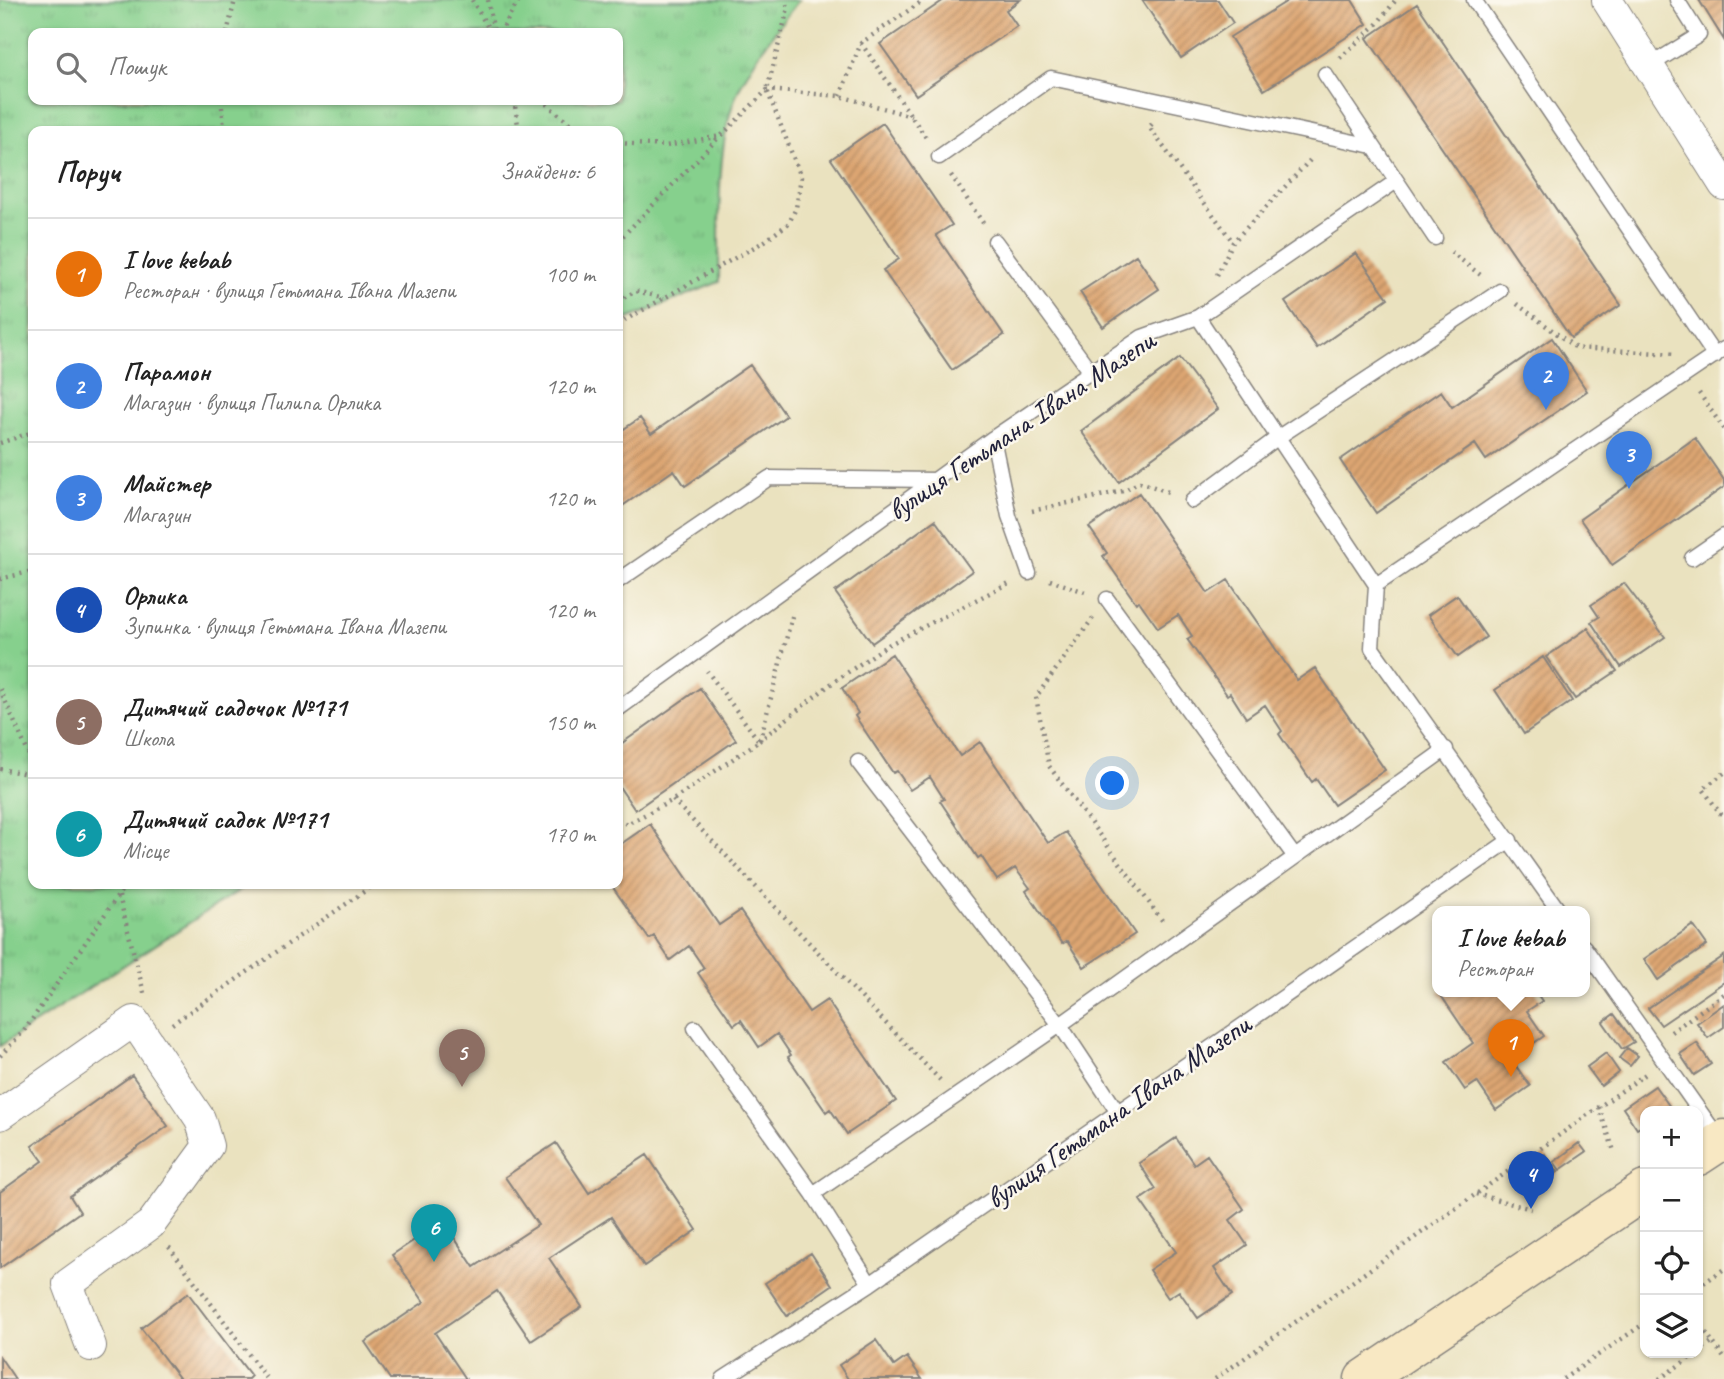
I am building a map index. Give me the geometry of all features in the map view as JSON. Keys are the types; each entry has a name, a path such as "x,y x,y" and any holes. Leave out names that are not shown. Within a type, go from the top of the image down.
{"main road":[{"path":"1364,1379 1640,1193"}],"street":[{"path":"1607,0 1724,185"},
{"path":"0,1115 140,1012 200,1119 208,1146 151,1223 68,1284 91,1346"}],"lane":[{"path":"1376,585 1719,353 1475,0"},
{"path":"1649,66 1699,35 1677,0"},
{"path":"1325,74 1435,238"},
{"path":"939,157 1051,78 1373,146"},
{"name":"вулиця Гетьмана Івана Мазепи","path":"623,705 993,438 1142,337 1198,317 1395,182"},
{"path":"995,241 1091,372"},
{"path":"1192,500 1278,438 1500,291"},
{"path":"1198,317 1376,585 1373,648 1556,906"},
{"path":"993,438 1009,516 1029,573"},
{"path":"623,578 769,478 935,480"},
{"path":"1692,558 1724,537"},
{"path":"1107,599 1295,857"},
{"path":"813,1194 1060,1025 1446,749"},
{"path":"858,762 1060,1025 1117,1111"},
{"name":"вулиця Гетьмана Івана Мазепи","path":"723,1379 870,1284 1510,840"},
{"path":"1590,956 1714,1145"},
{"path":"695,1028 813,1194 870,1284"}],"path":[{"path":"228,28 234,0"},
{"path":"472,0 490,28"},
{"path":"488,0 492,28"},
{"path":"503,28 519,0"},
{"path":"786,0 788,8"},
{"path":"623,236 767,90 792,0"},
{"path":"840,96 861,43 924,0"},
{"path":"767,90 840,96 911,116 861,43"},
{"path":"623,321 765,241 789,223 796,208 801,177 767,90"},
{"path":"1168,102 1149,127 1233,242"},
{"path":"222,105 224,126"},
{"path":"515,105 518,126"},
{"path":"547,105 574,126"},
{"path":"623,143 666,146 721,136"},
{"path":"1435,238 1576,348 1719,353"},
{"path":"623,298 636,291 664,298"},
{"path":"1715,415 1724,429"},
{"path":"0,443 28,434"},
{"path":"1009,516 1123,491 1140,482 1192,500"},
{"path":"0,579 28,573"},
{"path":"623,822 627,824 673,800 760,741 828,686 886,646 1029,573 1107,599 1036,697 1049,766 1177,941"},
{"path":"760,741 802,578"},
{"path":"694,653 760,741"},
{"path":"0,689 28,753"},
{"path":"0,769 28,774"},
{"path":"1724,773 1703,789 1724,819"},
{"path":"673,800 956,1096"},
{"path":"0,1056 24,1031 123,889"},
{"path":"164,1030 368,889"},
{"path":"119,895 140,1012"},
{"path":"1669,1033 1724,994"},
{"path":"1215,1379 1648,1073"},
{"path":"1599,1107 1614,1151"},
{"path":"1475,1194 1531,1209"},
{"path":"151,1223 267,1379"},
{"path":"1703,1284 1724,1269"},
{"path":"1563,1379 1640,1326"},
{"path":"1703,1328 1724,1358"},
{"path":"1703,1348 1712,1342"},
{"path":"1659,1379 1689,1358"}],"green space":[{"path":"0,0 799,0 754,62 732,106 722,155 720,181 719,282 623,321 623,126 28,126 28,889 241,889 0,1046"}],"building":[{"path":"944,0 1020,0 1006,10 1017,26 916,95 880,44"},
{"path":"1142,0 1218,0 1233,23 1181,58"},
{"path":"1289,0 1352,0 1367,24 1264,90 1230,37"},
{"path":"1699,0 1724,0 1724,40"},
{"path":"1417,4 1621,305 1571,338 1367,38"},
{"path":"883,123 952,225 936,235 1004,335 952,370 883,270 899,259 831,159"},
{"path":"1356,253 1388,298 1317,348 1285,302"},
{"path":"1136,255 1159,289 1103,327 1080,292"},
{"path":"1552,338 1587,391 1486,460 1475,444 1376,513 1340,460 1441,391 1452,407"},
{"path":"1180,358 1218,409 1119,482 1081,431"},
{"path":"750,365 786,416 685,486 674,470 623,506 623,430 640,418 651,434"},
{"path":"1695,438 1724,480 1724,487 1612,565 1580,519"},
{"path":"1139,493 1208,593 1228,580 1297,680 1315,668 1385,770 1334,805 1316,779 1312,782 1279,734 1282,731 1265,705 1246,718 1230,693 1227,695 1187,639 1192,636 1178,615 1158,628 1139,601 1136,603 1103,556 1107,553 1089,527"},
{"path":"935,520 972,571 872,643 835,592"},
{"path":"1624,583 1665,637 1621,667 1591,622 1599,617 1591,605"},
{"path":"1457,595 1486,637 1458,657 1428,615"},
{"path":"1588,628 1617,671 1575,699 1546,657"},
{"path":"892,654 960,756 980,742 1048,843 1066,832 1135,934 1084,967 1067,941 1062,944 1026,891 1030,888 1015,868 997,880 981,856 978,858 940,801 944,799 930,777 910,790 897,771 893,773 855,716 858,713 842,688"},
{"path":"1543,657 1572,701 1524,734 1495,690"},
{"path":"700,688 736,740 635,810 623,792 623,742"},
{"path":"650,824 719,925 740,911 809,1012 827,1000 896,1101 847,1134 830,1109 826,1112 788,1057 791,1055 777,1034 759,1047 741,1020 734,1025 698,973 704,968 689,946 670,960 654,936 649,939 614,889 623,889 623,843"},
{"path":"1693,925 1707,945 1658,980 1644,959"},
{"path":"1724,956 1724,982 1661,1025 1648,1008"},
{"path":"1442,997 1539,997 1542,1001 1527,1011 1544,1036 1511,1059 1530,1086 1496,1110 1477,1082 1465,1090 1446,1062 1473,1043"},
{"path":"1724,1004 1724,1027 1708,1038 1697,1023"},
{"path":"1614,1014 1634,1042 1622,1049 1603,1022"},
{"path":"1697,1043 1711,1064 1694,1075 1680,1054"},
{"path":"1627,1048 1638,1056 1630,1066 1619,1058"},
{"path":"1606,1053 1619,1072 1601,1086 1587,1067"},
{"path":"132,1075 168,1126 70,1196 80,1212 0,1268 0,1192 43,1161 32,1146"},
{"path":"1655,1086 1669,1106 1640,1106 1640,1127 1637,1129 1623,1108"},
{"path":"1176,1138 1194,1164 1207,1155 1244,1209 1230,1220 1247,1245 1214,1268 1232,1295 1198,1318 1179,1291 1168,1298 1149,1270 1176,1252 1140,1200 1156,1189 1139,1163"},
{"path":"556,1143 589,1193 647,1155 697,1230 644,1266 611,1217 549,1258 582,1307 531,1341 497,1291 435,1333 466,1379 390,1379 365,1342 424,1302 392,1255 443,1221 474,1267 538,1225 505,1177"},
{"path":"1579,1143 1586,1152 1560,1170 1554,1162"},
{"path":"1545,1154 1558,1172 1526,1195 1513,1177"},
{"path":"811,1253 832,1285 787,1316 765,1283"},
{"path":"188,1293 251,1376 248,1379 180,1379 141,1328"},
{"path":"876,1340 894,1366 907,1357 922,1379 848,1379 839,1365"},
{"path":"0,1357 15,1379 0,1379"}],"place":[{"name":"Парамон","path":"1546,410"},
{"name":"Майстер","path":"1629,489"},
{"name":"I love kebab","path":"1511,1077"},
{"name":"Дитячий садочок №171","path":"462,1087"},
{"name":"Орлика","path":"1531,1209"},
{"name":"Дитячий садок №171","path":"434,1262"}]}
